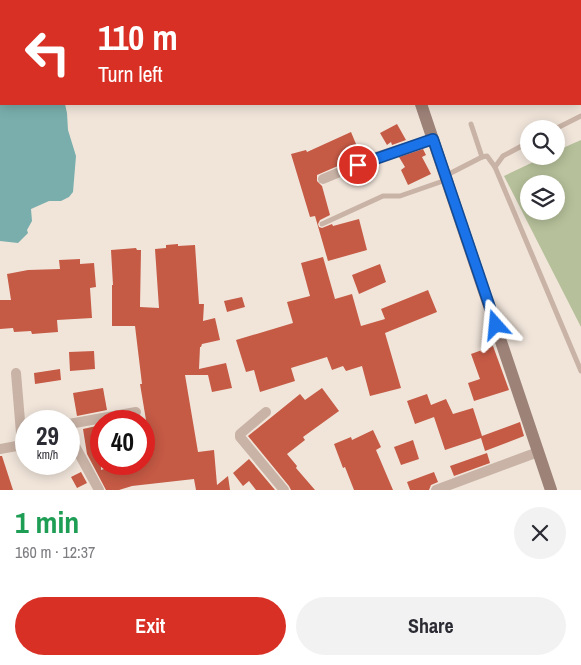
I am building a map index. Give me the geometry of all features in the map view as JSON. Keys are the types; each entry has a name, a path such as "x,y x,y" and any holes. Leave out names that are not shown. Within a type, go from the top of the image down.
{"street":[{"path":"421,105 551,490"},
{"path":"323,179 376,157 433,139"},
{"path":"16,372 20,410"},
{"path":"266,412 240,434 240,437 284,490"},
{"path":"0,449 15,446"},
{"path":"436,490 538,452"},
{"path":"80,455 99,490"}],"lane":[{"path":"565,124 581,116"},
{"path":"471,124 482,157"},
{"path":"495,167 503,156 520,147"},
{"path":"322,224 383,196 400,196 446,178 487,156 495,167 581,371"}],"green space":[{"path":"581,140 581,327 526,220 565,220 565,175 520,175 520,207 504,176 527,165 565,165 565,147"}],"water":[{"path":"0,105 65,105 68,130 76,156 73,192 69,197 61,201 49,201 31,209 32,221 27,230 28,233 18,243 0,241"}],"building":[{"path":"397,124 406,140 392,145 391,142 387,145 380,133"},
{"path":"351,132 361,156 317,175 317,181 322,186 330,215 320,220 318,224 322,228 332,224 333,226 359,219 367,250 328,261 315,216 310,217 291,154 306,150 307,152"},
{"path":"423,149 426,155 422,157 431,174 408,185 401,170 405,167 399,157"},
{"path":"166,245 195,245 199,304 204,304 203,321 215,318 220,340 202,344 200,347 199,369 226,363 232,388 212,392 208,375 185,375 198,452 214,450 217,485 228,476 230,490 196,490 194,479 132,486 119,490 106,490 98,475 155,475 155,410 144,410 135,326 112,326 113,285 111,250 136,248 141,250 140,307 159,308 155,249 166,248"},
{"path":"323,257 335,299 352,294 361,326 385,319 381,309 428,290 437,312 385,333 401,388 370,396 362,366 346,371 343,366 332,370 327,357 291,368 295,381 260,392 254,370 246,372 236,340 293,323 287,302 310,296 301,263"},
{"path":"80,259 80,264 94,263 96,287 90,288 92,318 57,320 58,332 32,334 31,331 14,332 13,328 0,329 0,300 11,300 7,274 28,270 60,269 59,260"},
{"path":"380,264 386,282 359,294 352,275"},
{"path":"242,297 245,307 227,312 224,301"},
{"path":"493,346 509,390 474,401 468,383 480,379 471,354"},
{"path":"94,351 95,369 70,371 69,352"},
{"path":"60,369 61,380 35,384 34,373"},
{"path":"103,388 107,410 90,410 90,413 80,415 80,410 76,410 73,393"},
{"path":"322,388 339,411 303,437 305,440 287,454 315,490 291,490 248,436 300,394 305,400"},
{"path":"427,394 431,405 446,399 453,414 473,408 482,436 520,422 524,436 485,451 481,438 445,450 434,417 415,424 407,401"},
{"path":"90,427 90,460 87,454 83,429"},
{"path":"373,430 381,447 376,450 393,490 354,490 334,444 351,437 352,440"},
{"path":"413,440 419,459 401,465 394,447"},
{"path":"487,453 490,463 454,476 450,466"},
{"path":"0,456 2,456 13,490 0,490"},
{"path":"249,459 275,490 256,490 249,481 243,486 233,473"},
{"path":"80,472 87,483 77,488 71,477 80,475"},
{"path":"434,472 438,482 431,485 429,490 410,490 407,482"}],"route":[{"path":"358,165 376,157 433,139 496,325"}]}
